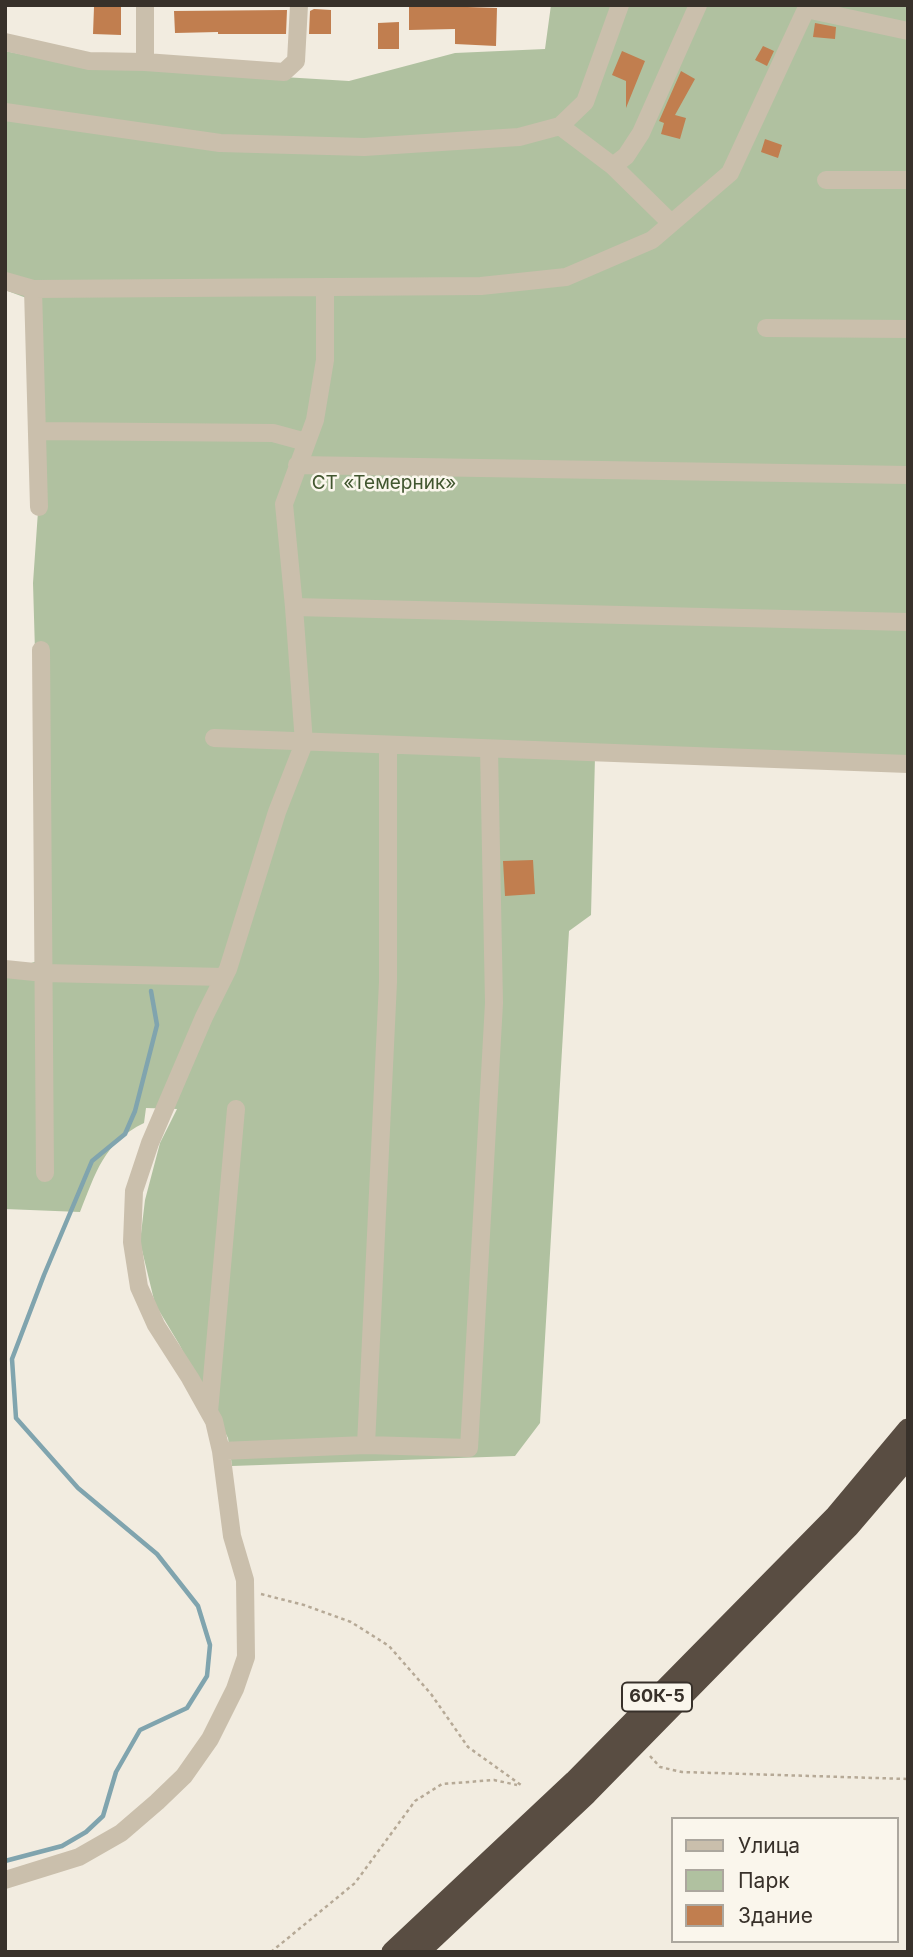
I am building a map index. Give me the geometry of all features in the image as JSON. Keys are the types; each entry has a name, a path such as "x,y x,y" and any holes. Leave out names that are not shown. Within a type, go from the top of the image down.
{"highway":[{"name":"60К-5","path":"392,1952 574,1781 836,1515 908,1429"},
{"name":"60К-5","path":"419,1952 587,1794 849,1527 908,1458"}],"street":[{"path":"145,5 145,62"},
{"path":"5,42 89,61 145,62 284,72 296,61 299,5"},
{"path":"5,112 220,143 364,147 519,137 561,126 584,102 620,5"},
{"path":"613,166 626,156 641,133 698,5"},
{"path":"5,281 33,289 481,286 566,277 652,240 730,173 807,7 908,31"},
{"path":"561,126 613,166 670,222"},
{"path":"826,180 908,180"},
{"path":"5,1880 79,1857 121,1833 184,1776 210,1739 235,1689 246,1657 245,1589 233,1536 214,1421 156,1325 139,1286 132,1242 134,1191 150,1143 204,1017 225,977 277,812 304,743 295,607 284,504 315,420 325,360 325,287"},
{"path":"33,289 39,507"},
{"path":"766,328 908,330"},
{"path":"37,431 273,433 306,442"},
{"path":"297,465 908,475"},
{"path":"295,607 908,622"},
{"path":"41,650 45,1173"},
{"path":"214,738 908,764"},
{"path":"366,1445 388,982 388,746"},
{"path":"221,1451 366,1445 469,1448 494,1003 489,749"},
{"path":"5,969 44,973 225,977"},
{"path":"209,1412 236,1110"}],"path":[{"path":"245,1589 304,1605 351,1622 389,1646 431,1694 468,1747 521,1786 494,1780 442,1784 415,1801 355,1883 271,1952"},
{"path":"637,1743 660,1766 682,1772 908,1779"}],"green space":[{"name":"СТ «Темерник»","path":"551,5 908,5 908,769 595,757 591,915 569,931 540,1423 515,1456 232,1466 228,1438 155,1304 140,1242 145,1200 160,1143 177,1109 146,1108 144,1123 119,1140 103,1160 80,1212 5,1209 5,971 44,959 33,583 39,497 37,302 5,290 5,51 89,68 152,69 349,81 455,53 545,49"}],"building":[{"path":"409,5 497,8 496,46 455,44 455,29 409,30"},
{"path":"94,7 121,7 121,35 93,34"},
{"path":"287,10 286,34 175,33 174,11"},
{"path":"331,10 331,34 309,34 310,11"},
{"path":"399,22 399,49 378,49 378,23"},
{"path":"815,23 836,27 835,39 813,37"},
{"path":"763,46 774,51 767,66 755,60"},
{"path":"622,51 645,61 626,108 626,81 612,75"},
{"path":"681,71 695,79 675,115 686,118 680,139 661,134 664,123 659,121"},
{"path":"765,139 782,145 778,158 761,152"},
{"path":"533,860 535,894 505,896 503,861"}],"waterway":[{"path":"5,1861 62,1846 86,1832 103,1816 116,1772 140,1730 187,1708 207,1676 210,1645 198,1606 157,1554 78,1488 16,1418 12,1359 92,1161 125,1134 135,1111 157,1025 151,991"}]}
